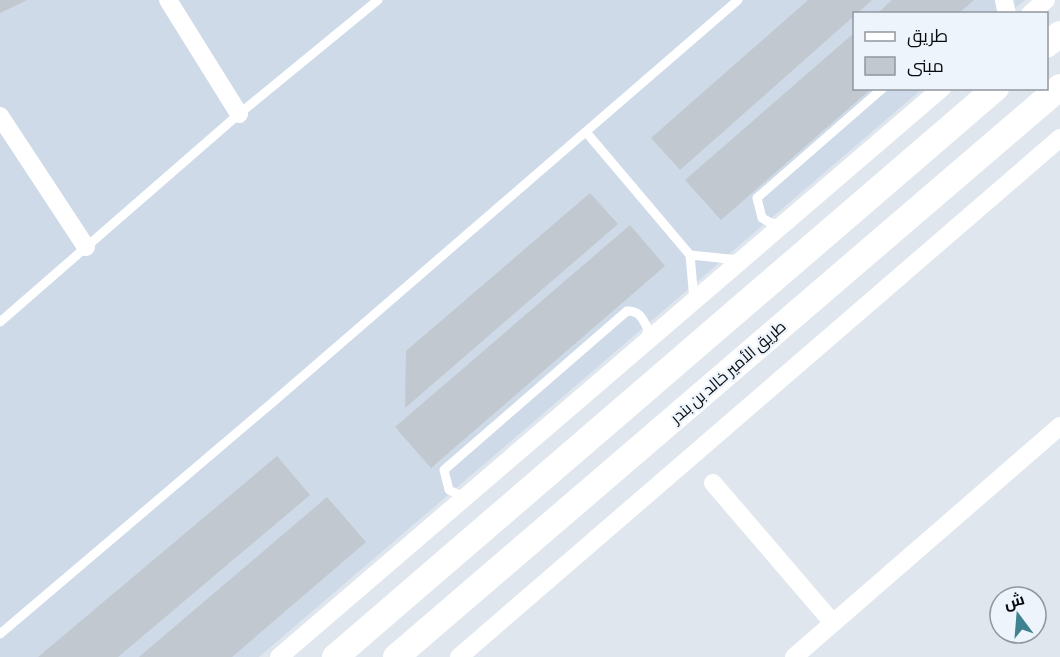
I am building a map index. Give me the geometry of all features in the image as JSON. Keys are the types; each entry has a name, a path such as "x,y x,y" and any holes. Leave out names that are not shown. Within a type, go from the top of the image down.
{"main road":[{"path":"1048,44 1060,34"},
{"name":"طريق الأمير خالد بن بندر","path":"396,657 1060,87"},
{"path":"335,657 994,90"}],"street":[{"path":"168,0 239,114"},
{"path":"1032,12 1046,0"},
{"path":"279,657 940,90"},
{"path":"0,116 86,247"},
{"path":"459,657 1060,138"},
{"path":"794,657 1060,426"},
{"path":"713,483 833,623"}],"lane":[{"path":"0,322 239,114 378,0"},
{"path":"0,634 738,0"},
{"path":"784,224 771,223 762,218 757,198 881,90"},
{"path":"586,132 690,255 694,300"},
{"path":"690,255 741,261"},
{"path":"464,497 449,490 444,470 627,311 636,311 648,329 643,345"}],"shaded area":[{"path":"0,0 1025,0 1010,12 853,12 853,90 921,90 259,657 0,657"}],"building":[{"path":"0,0 27,0 0,13"},
{"path":"808,0 872,0 858,12 853,12 853,17 680,170 651,138"},
{"path":"892,0 974,0 960,12 879,12"},
{"path":"853,34 853,90 870,90 721,220 685,180"},
{"path":"590,193 618,224 405,408 406,351"},
{"path":"630,225 665,266 431,468 395,427"},
{"path":"277,456 310,495 118,657 38,657"},
{"path":"327,497 366,542 232,657 139,657"}]}
